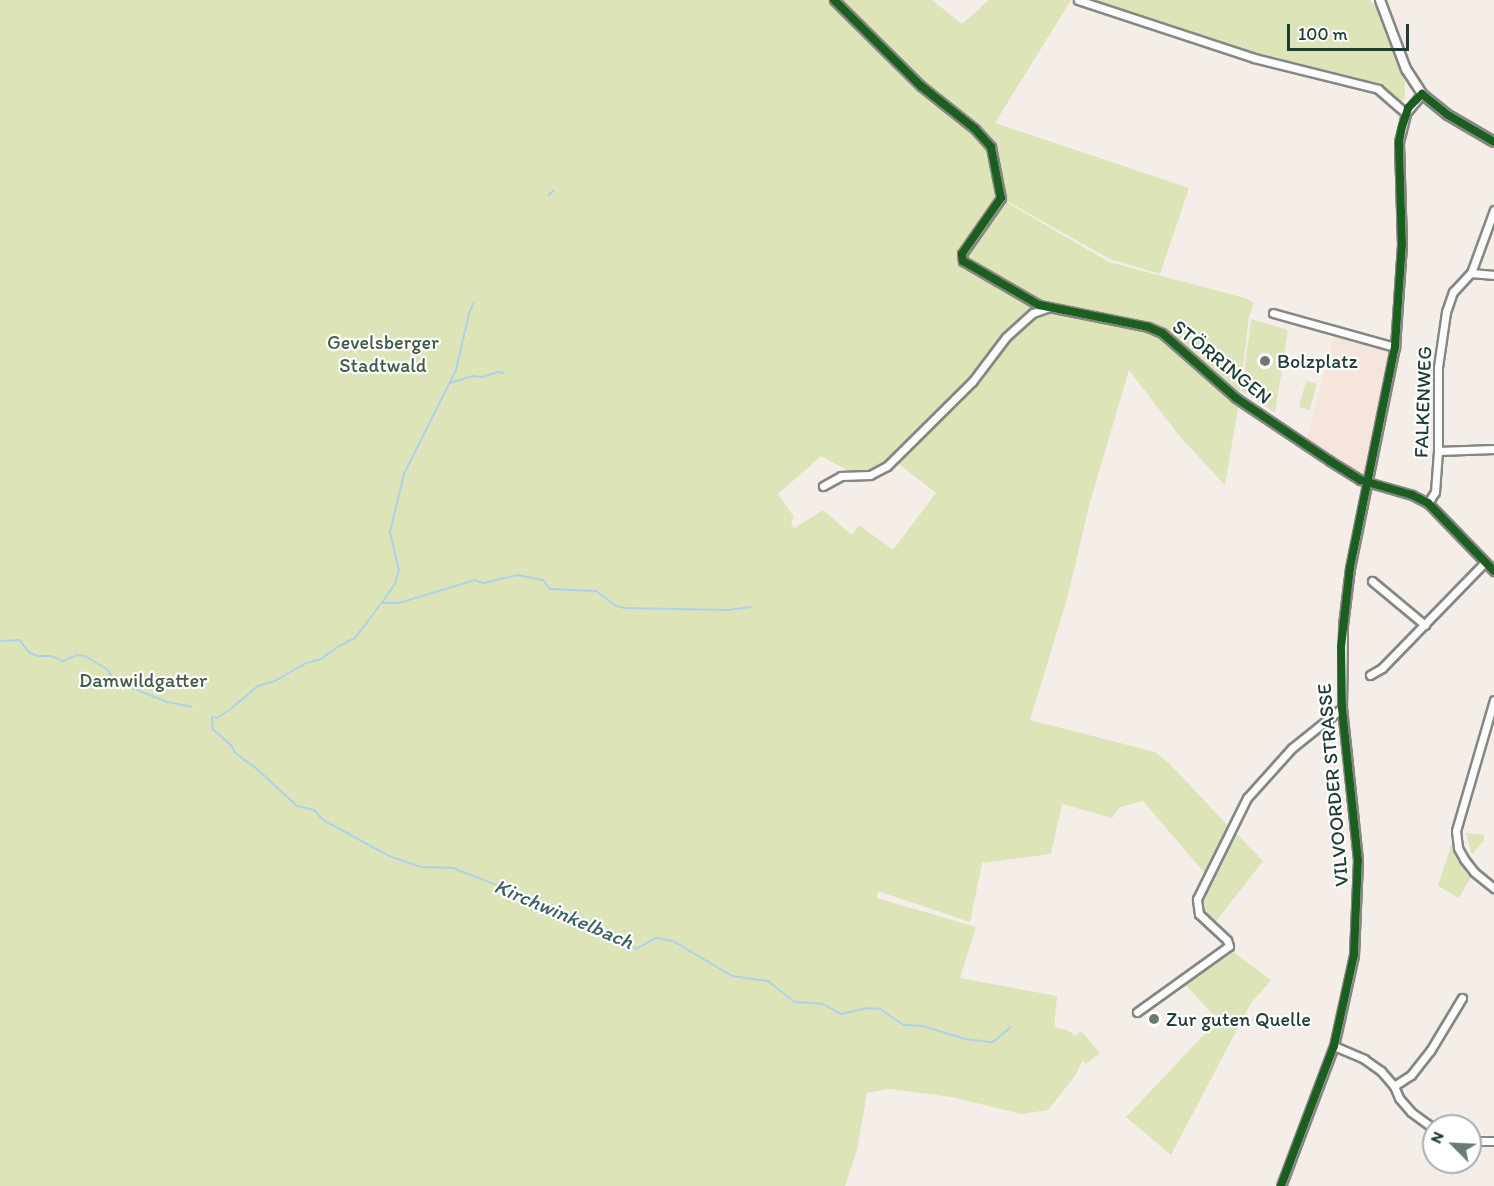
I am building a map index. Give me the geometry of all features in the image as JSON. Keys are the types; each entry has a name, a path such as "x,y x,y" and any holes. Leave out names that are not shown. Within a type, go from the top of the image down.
{"street":[{"name":"STÖRRINGEN","path":"834,0 921,86 975,129 991,147 1001,198 962,254 963,261 1047,308 1148,327 1162,333 1236,398 1330,461 1368,482 1412,495 1428,503"},
{"path":"1078,0 1254,58 1378,89 1406,113"},
{"path":"1380,0 1406,69 1422,94 1448,115 1494,142"},
{"name":"VILVOORDER STRASSE","path":"1281,1186 1334,1047 1351,975 1359,901 1356,830 1342,708 1341,647 1344,604 1395,347 1402,244 1399,142 1406,113 1422,94"},
{"name":"FALKENWEG","path":"1428,503 1435,492 1438,451 1438,368 1446,312 1453,292 1472,273 1494,210"},
{"path":"1472,273 1494,275"},
{"path":"823,486 841,476 870,475 887,466 972,382 1006,337 1034,313 1047,308"},
{"path":"1273,313 1395,347"},
{"path":"1438,451 1494,449"},
{"path":"1428,503 1494,571"},
{"path":"1370,675 1383,668 1485,562"},
{"path":"1372,581 1425,625"},
{"path":"1494,700 1456,831 1458,848 1464,859 1494,888"},
{"path":"1137,1012 1229,946 1227,940 1199,914 1197,898 1247,798 1292,748 1342,708"},
{"path":"1394,1086 1411,1076 1430,1051 1462,998"},
{"path":"1334,1047 1369,1062 1394,1086 1399,1098 1411,1112 1422,1120"}],"shaded area":[{"path":"1334,337 1389,351 1364,476 1306,442"}],"green space":[{"name":"Gevelsberger Stadtwald","path":"0,0 833,0 876,40 835,0 932,0 962,24 989,0 1071,0 995,123 1189,188 1160,274 1110,259 1001,198 1000,192 1000,198 983,222 1001,199 1109,262 1245,298 1254,303 1249,317 1239,399 1163,331 1149,325 1047,306 1007,286 1006,289 1042,308 1021,320 1002,338 972,379 886,464 869,473 855,474 821,456 778,494 794,517 791,522 794,528 823,510 852,535 859,525 893,550 936,493 894,460 973,383 1006,339 1034,315 1045,310 1148,328 1162,334 1239,402 1225,485 1181,438 1129,370 1090,502 1067,599 1030,720 1155,752 1169,763 1229,827 1207,876 1143,801 1120,807 1112,818 1062,804 1051,854 982,863 970,922 878,891 877,898 976,927 960,978 1057,996 1054,1027 1068,1030 1075,1036 1081,1031 1100,1053 1086,1064 1082,1061 1075,1076 1048,1110 1021,1114 952,1097 889,1089 867,1093 857,1150 845,1186 0,1186"},
{"path":"1093,0 1370,0 1376,7 1397,56 1405,81 1405,97 1401,103 1380,84 1255,55"},
{"name":"Bolzplatz","path":"1251,319 1288,330 1275,413 1242,391"},
{"path":"1306,381 1317,384 1310,410 1299,407"},
{"path":"1233,830 1263,861 1213,925 1200,913 1200,897"},
{"path":"1466,833 1484,835 1484,840 1472,855"},
{"path":"1451,845 1462,867 1471,877 1459,898 1438,886"},
{"path":"1229,949 1271,980 1251,1003 1171,1155 1126,1117 1218,1020 1183,982"}],"waterway":[{"path":"549,195 554,190"},
{"path":"474,302 456,370 404,474 390,532 399,570 394,585 382,603 399,603 475,580 483,583 517,575 543,580 550,589 596,591 616,606 625,608 727,610 751,607"},
{"path":"450,383 473,376 482,377 497,372 504,373"},
{"name":"Kirchwinkelbach","path":"380,605 355,638 321,659 306,663 275,681 258,686 231,709 217,718 212,717 213,729 232,746 235,753 257,769 297,806 314,810 323,820 389,856 421,867 453,868 597,924 636,949 656,938 673,941 732,976 768,981 795,1002 823,1004 841,1014 866,1008 880,1009 904,1025 923,1026 965,1039 988,1042 993,1042 1011,1027"},
{"name":"Kirchwinkelbach","path":"0,641 19,640 30,653 38,656 51,656 63,661 77,655 85,656 107,669 115,681 167,702 192,707"}],"cycle path":[{"path":"834,0 921,86 975,129 991,147 1001,198 962,254 963,261 1039,305 1148,327 1162,333 1236,398 1330,461 1360,480 1412,495 1428,503 1494,571"},
{"path":"1281,1186 1334,1046 1354,955 1358,860 1342,708 1341,647 1350,568 1395,347 1402,245 1399,142 1402,127 1408,108 1422,94 1448,115 1494,142"}],"place":[{"name":"Bolzplatz","path":"1265,361"},
{"name":"Zur guten Quelle","path":"1154,1019"}],"park label":[{"name":"Damwildgatter","path":"143,680"}]}
